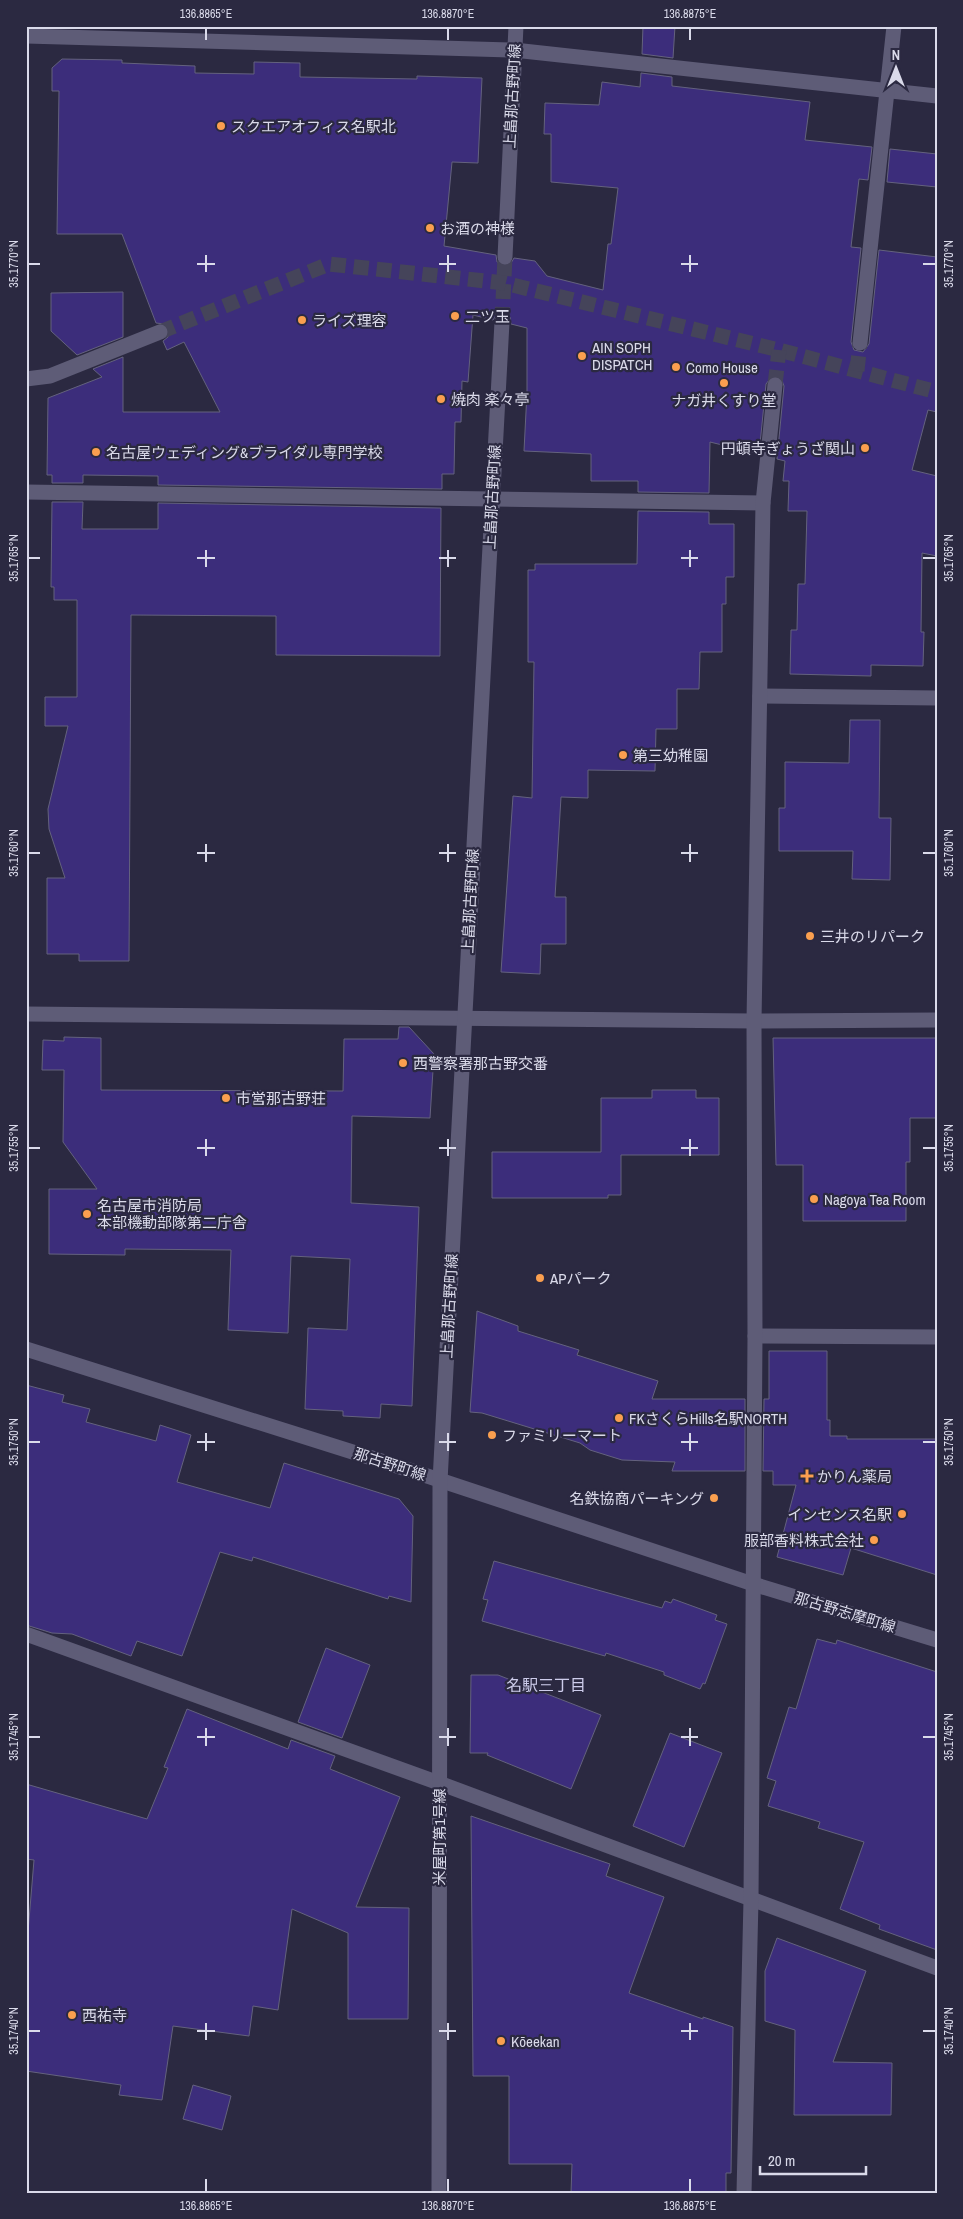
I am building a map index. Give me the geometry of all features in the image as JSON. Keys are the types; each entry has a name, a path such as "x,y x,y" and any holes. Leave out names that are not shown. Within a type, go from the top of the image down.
{"street":[{"name":"上畠那古野町線","path":"505,257 516,26"},
{"path":"860,343 894,26"},
{"path":"26,36 514,50 937,96"},
{"name":"上畠那古野町線","path":"440,1480 502,322"},
{"path":"26,379 50,376 160,332"},
{"path":"744,2193 751,1900 755,1336 754,1021 763,503 775,384"},
{"path":"26,492 763,503"},
{"path":"760,696 937,698"},
{"path":"26,1014 754,1021 937,1020"},
{"path":"755,1336 937,1337"},
{"name":"那古野町線","path":"26,1349 440,1480 753,1584"},
{"name":"米屋町第1号線","path":"438,2193 440,1480"},
{"name":"那古野志摩町線","path":"753,1584 937,1640"},
{"path":"26,1634 439,1783 937,1968"}],"building":[{"path":"643,26 675,26 673,58 642,54"},
{"path":"62,59 122,60 122,63 195,66 195,73 254,74 254,62 300,63 300,77 417,79 417,76 482,78 478,163 452,162 444,246 496,255 497,262 504,266 510,265 514,258 535,261 547,276 603,290 608,244 611,244 618,188 551,182 551,134 544,134 545,103 599,105 602,82 640,87 641,73 672,77 672,86 810,102 805,140 872,147 868,180 859,179 851,247 861,248 851,342 854,350 863,352 869,344 879,250 937,257 937,412 928,410 912,470 937,476 937,556 922,553 921,632 924,632 923,666 871,665 871,676 790,674 791,630 797,630 798,584 805,584 807,511 788,511 789,481 783,481 785,461 777,459 784,386 781,378 772,376 766,384 759,454 710,442 709,493 638,492 638,481 591,481 591,454 524,451 527,392 527,328 511,324 510,317 503,313 497,314 493,320 473,315 468,382 462,381 461,422 455,422 454,474 442,474 442,489 158,485 158,476 83,475 83,483 52,483 52,475 47,475 48,398 102,377 93,369 123,357 123,412 220,412 184,342 167,350 163,341 168,337 169,329 165,324 156,323 122,234 57,234 59,91 52,91 52,68"},
{"path":"890,149 937,154 937,187 887,182"},
{"path":"123,292 123,337 77,355 51,331 51,293"},
{"path":"52,502 83,502 82,529 158,529 158,503 441,508 440,656 276,655 276,616 131,615 129,961 79,961 79,954 47,954 47,878 65,878 49,829 48,809 68,726 45,726 45,697 77,697 77,600 54,600 54,587 51,587"},
{"path":"638,511 709,512 709,524 734,524 734,577 726,577 726,604 722,604 722,652 700,652 699,689 677,689 677,729 656,729 655,771 588,770 588,798 561,797 555,897 566,897 566,944 541,944 540,974 501,972 513,796 532,798 534,662 528,662 528,570 535,570 535,564 637,564"},
{"path":"850,720 880,720 879,818 891,818 890,880 852,879 853,851 779,851 779,808 785,808 785,762 849,763"},
{"path":"399,1027 409,1027 434,1054 430,1118 352,1116 351,1203 419,1207 412,1406 381,1404 380,1418 343,1416 343,1411 305,1409 308,1328 347,1330 350,1259 291,1256 288,1333 228,1330 231,1250 125,1249 125,1255 49,1254 49,1189 97,1189 63,1142 64,1070 42,1070 43,1040 64,1041 64,1037 101,1038 101,1090 343,1091 344,1039 398,1039"},
{"path":"773,1038 937,1038 937,1118 910,1118 910,1162 906,1162 906,1221 803,1221 803,1165 776,1165"},
{"path":"652,1090 696,1090 696,1098 719,1098 719,1155 621,1155 621,1195 608,1195 608,1198 492,1198 492,1152 601,1152 601,1098 652,1098"},
{"path":"477,1311 518,1326 518,1331 579,1350 577,1355 658,1381 652,1399 745,1399 745,1471 672,1471 675,1462 622,1460 590,1450 580,1443 482,1413 470,1412"},
{"path":"769,1351 827,1351 827,1420 830,1420 830,1436 847,1436 847,1439 937,1439 937,1575 851,1548 843,1575 777,1557 796,1485 773,1485 773,1471 763,1471 764,1399 769,1399"},
{"path":"26,1385 64,1395 62,1402 90,1409 86,1422 156,1441 160,1425 191,1435 177,1482 270,1508 284,1463 399,1499 413,1516 411,1602 389,1596 388,1599 253,1557 252,1561 220,1552 182,1656 137,1641 131,1656 72,1634 52,1633 26,1625"},
{"path":"494,1561 662,1608 665,1601 671,1603 673,1599 717,1615 715,1620 727,1624 705,1684 703,1683 700,1689 664,1675 664,1672 606,1653 605,1656 482,1621 488,1600 483,1599"},
{"path":"817,1639 836,1644 837,1640 937,1672 937,1950 879,1929 880,1925 840,1909 864,1842 818,1828 820,1822 768,1806 776,1781 767,1778 789,1707 796,1709"},
{"path":"326,1648 370,1665 342,1738 298,1722"},
{"path":"471,1675 498,1675 601,1715 571,1789 487,1755 488,1753 470,1753"},
{"path":"187,1709 288,1749 291,1740 335,1756 330,1769 400,1797 356,1907 409,1908 408,2019 348,2019 348,1933 292,1909 278,2010 253,2006 249,2036 173,2026 162,2100 119,2095 121,2085 26,2071 26,1956 34,1860 26,1859 26,1784 147,1819 168,1768 164,1767"},
{"path":"670,1733 722,1753 684,1847 633,1826"},
{"path":"471,1816 610,1864 606,1876 664,1897 629,1993 703,2019 703,2017 733,2027 731,2173 726,2173 726,2193 571,2193 572,2164 509,2164 509,2076 473,2076"},
{"path":"777,1938 866,1971 833,2062 892,2063 891,2115 794,2115 795,2030 765,2021 765,1971"},
{"path":"193,2085 231,2096 222,2130 183,2119"}],"tunnel":[{"path":"502,322 505,257"},
{"path":"160,332 329,264 504,283 779,350 937,392"},
{"path":"857,371 860,343"},
{"path":"775,385 779,350"}],"place":[{"name":"スクエアオフィス名駅北","path":"221,126"},
{"name":"お酒の神様","path":"430,228"},
{"name":"二ツ玉","path":"455,316"},
{"name":"ライズ理容","path":"302,320"},
{"name":"AIN SOPH DISPATCH","path":"582,356"},
{"name":"Como House","path":"676,367"},
{"name":"ナガ井くすり堂","path":"724,383"},
{"name":"焼肉 楽々亭","path":"441,399"},
{"name":"円頓寺ぎょうざ関山","path":"865,448"},
{"name":"名古屋ウェディング&ブライダル専門学校","path":"96,452"},
{"name":"第三幼稚園","path":"623,755"},
{"name":"三井のリパーク","path":"810,936"},
{"name":"西警察署那古野交番","path":"403,1063"},
{"name":"市営那古野荘","path":"226,1098"},
{"name":"Nagoya Tea Room","path":"814,1199"},
{"name":"名古屋市消防局 本部機動部隊第二庁舎","path":"87,1214"},
{"name":"APパーク","path":"540,1278"},
{"name":"FKさくらHills名駅NORTH","path":"619,1418"},
{"name":"ファミリーマート","path":"492,1435"},
{"name":"かりん薬局","path":"807,1476"},
{"name":"名鉄協商パーキング","path":"714,1498"},
{"name":"インセンス名駅","path":"902,1514"},
{"name":"服部香料株式会社","path":"874,1540"},
{"name":"西祐寺","path":"72,2015"},
{"name":"Kōeekan","path":"501,2041"}],"district":[{"name":"名駅三丁目","path":"546,1685"}]}
